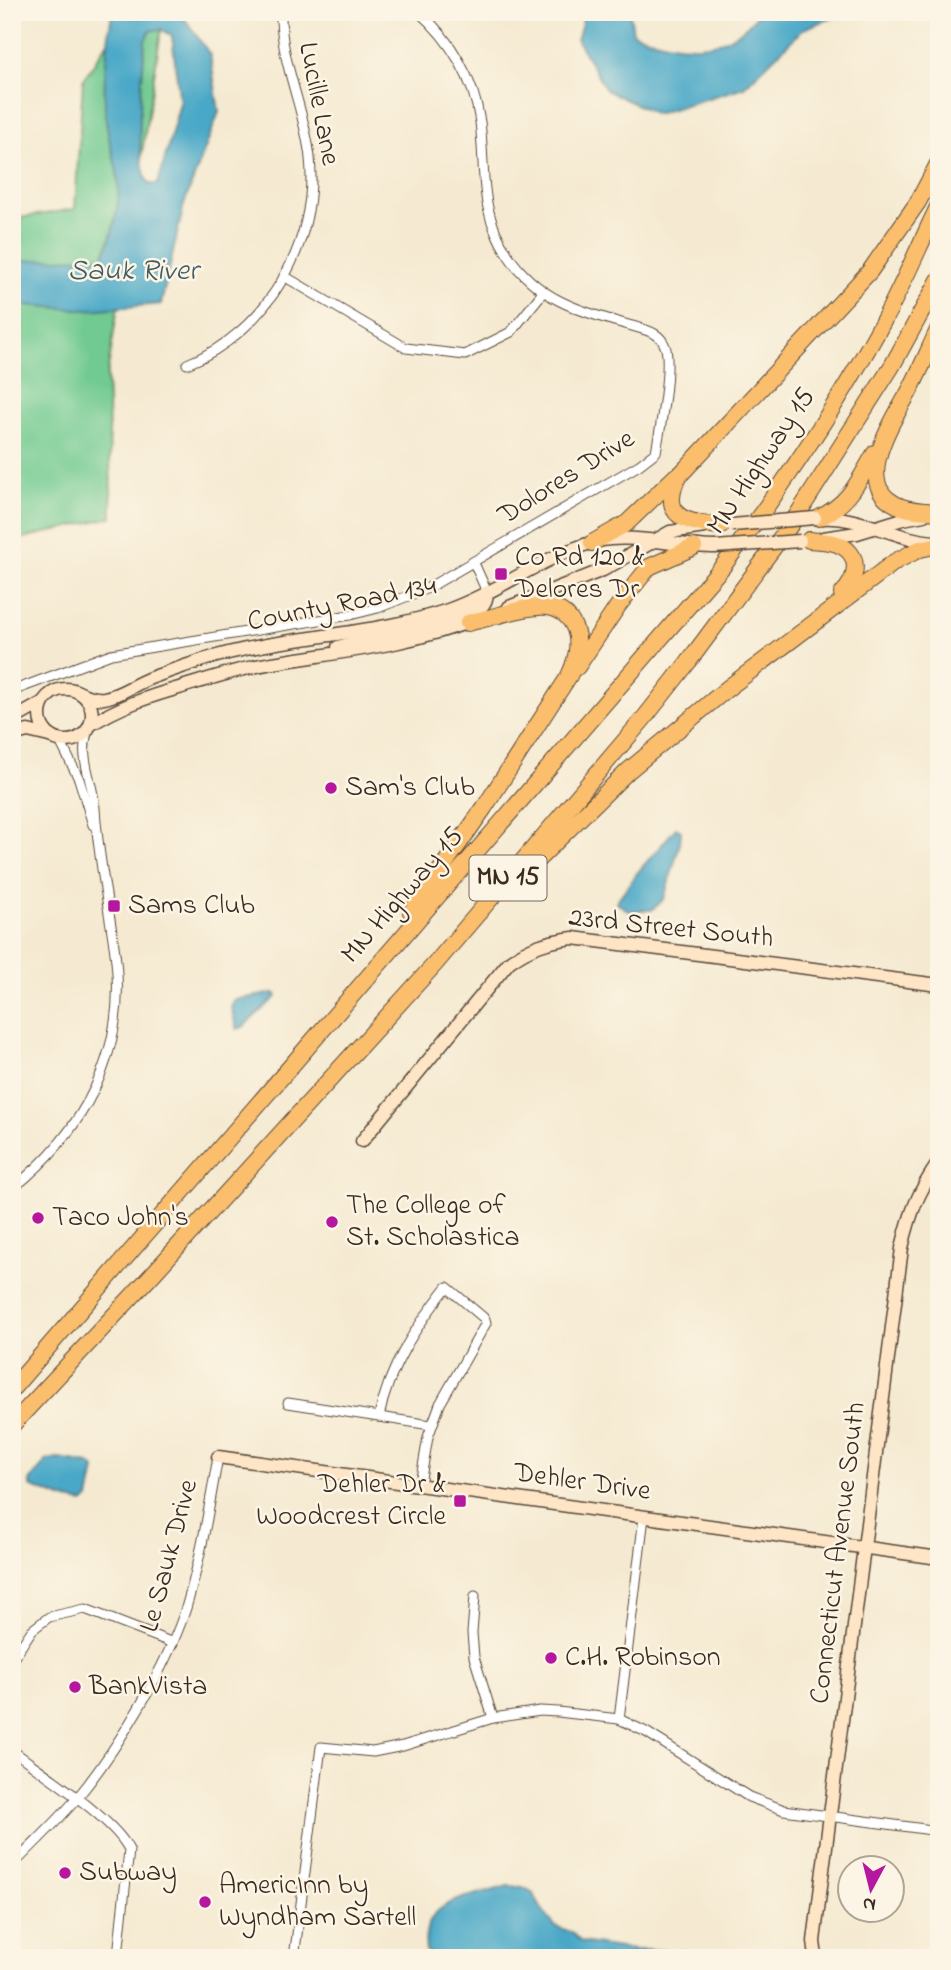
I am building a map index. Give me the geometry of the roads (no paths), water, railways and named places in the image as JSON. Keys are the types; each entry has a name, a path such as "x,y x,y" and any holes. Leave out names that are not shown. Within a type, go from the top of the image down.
{"highway":[{"path":"592,543 627,523 684,469 870,271 911,213 931,181 939,162"},
{"name":"MN Highway 15","path":"12,1389 723,566 763,513 828,416 887,315 939,205"},
{"name":"MN Highway 15","path":"12,1424 435,964 652,707 794,520 879,387 939,281"},
{"path":"817,518 841,506 849,497 916,380 939,328"},
{"path":"887,432 876,467 877,481 883,493 901,507 939,513"},
{"path":"684,469 671,497 673,509 689,522 726,525"},
{"path":"804,541 830,542 844,547 851,552 855,562 855,574 849,587 819,618"},
{"path":"435,964 628,771 728,688 896,561 939,543"},
{"path":"545,712 642,575 660,561 694,548"},
{"path":"347,1000 451,857 569,676 578,653 577,636 571,622 566,615 550,607 531,606 468,623"}],"street":[{"name":"Lucille Lane","path":"187,364 209,355 248,326 268,303 284,276 303,232 310,196 310,159 298,95 284,50 281,12"},
{"name":"Dolores Drive","path":"12,691 111,654 350,615 378,608 428,588 474,563 639,465 656,452 668,361 660,337 577,309 544,291 509,257 492,224 483,186 480,119 475,97 445,38 419,12"},
{"path":"284,276 406,348 465,355 511,332 544,291"},
{"name":"County Road 134","path":"78,692 91,697 113,696 147,679 231,652 404,622 451,609 569,551 592,543 612,539 694,548 804,541 851,535 913,517 939,513"},
{"name":"County Road 134","path":"89,727 136,701 225,674 436,634 603,570 651,542 677,531 726,525 842,518 918,540 939,543"},
{"path":"294,660 360,640 447,621 481,608 486,601 487,592 474,563"},
{"path":"12,720 42,703 54,691 62,689 85,696 92,710 83,743 92,786 94,830 116,962 117,998 104,1070 72,1129 35,1171 12,1189"},
{"path":"42,703 39,718 41,725 55,739 79,779 94,830"},
{"path":"12,734 28,731 55,739 76,740 89,727"},
{"name":"23rd Street South","path":"362,1142 509,962 524,951 541,944 573,938 939,985"},
{"name":"Connecticut Avenue South","path":"816,1958 814,1941 829,1816 902,1248 920,1190 939,1161"},
{"path":"379,1417 384,1393 400,1355 427,1312 447,1287 485,1319 486,1323 482,1334 451,1381 431,1426 420,1484"},
{"path":"288,1403 431,1426"},
{"name":"Dehler Drive","path":"218,1457 939,1558"},
{"name":"Le Sauk Drive","path":"12,1866 76,1799 113,1748 173,1643 195,1573 218,1457"},
{"path":"619,1719 644,1517"},
{"path":"475,1596 472,1633 474,1657 493,1718"},
{"path":"12,1660 32,1629 49,1617 85,1609 173,1643"},
{"path":"294,1958 321,1747 373,1752 403,1746 493,1718 540,1712 619,1719 646,1731 749,1797 784,1810 939,1831"},
{"path":"12,1750 108,1822 124,1839 129,1850 118,1946 120,1958"}],"water":[{"name":"Sauk River","path":"112,12 180,12 210,55 219,112 184,204 161,304 87,310 12,304 12,261 103,257 107,248 119,188 105,106","holes":["161,29 172,36 180,103 158,184 149,184 144,171 140,135 145,41 150,31"]},
{"path":"585,12 630,12 633,33 668,43 701,46 732,37 746,27 759,12 847,12 803,29 744,87 656,114 606,90 577,40"},
{"path":"676,828 681,831 680,843 664,899 652,910 629,911 616,902"},
{"path":"275,993 277,996 243,1027 237,1029 231,1007 234,1000"},
{"path":"59,1459 89,1464 95,1469 89,1499 83,1503 30,1486 30,1481 47,1460"},
{"path":"508,1886 523,1887 532,1892 555,1926 571,1932 581,1942 632,1950 686,1951 718,1958 433,1958 426,1950 426,1933 431,1919 440,1910 465,1898"}],"place":[{"name":"Co Rd 120 & Delores Dr","path":"501,574"},
{"name":"Sam's Club","path":"331,788"},
{"name":"Sams Club","path":"114,906"},
{"name":"Taco John's","path":"38,1218"},
{"name":"The College of St. Scholastica","path":"332,1222"},
{"name":"Dehler Dr & Woodcrest Circle","path":"460,1501"},
{"name":"C.H. Robinson","path":"551,1658"},
{"name":"BankVista","path":"75,1687"},
{"name":"Subway","path":"65,1873"},
{"name":"AmericInn by Wyndham Sartell","path":"205,1902"}]}
